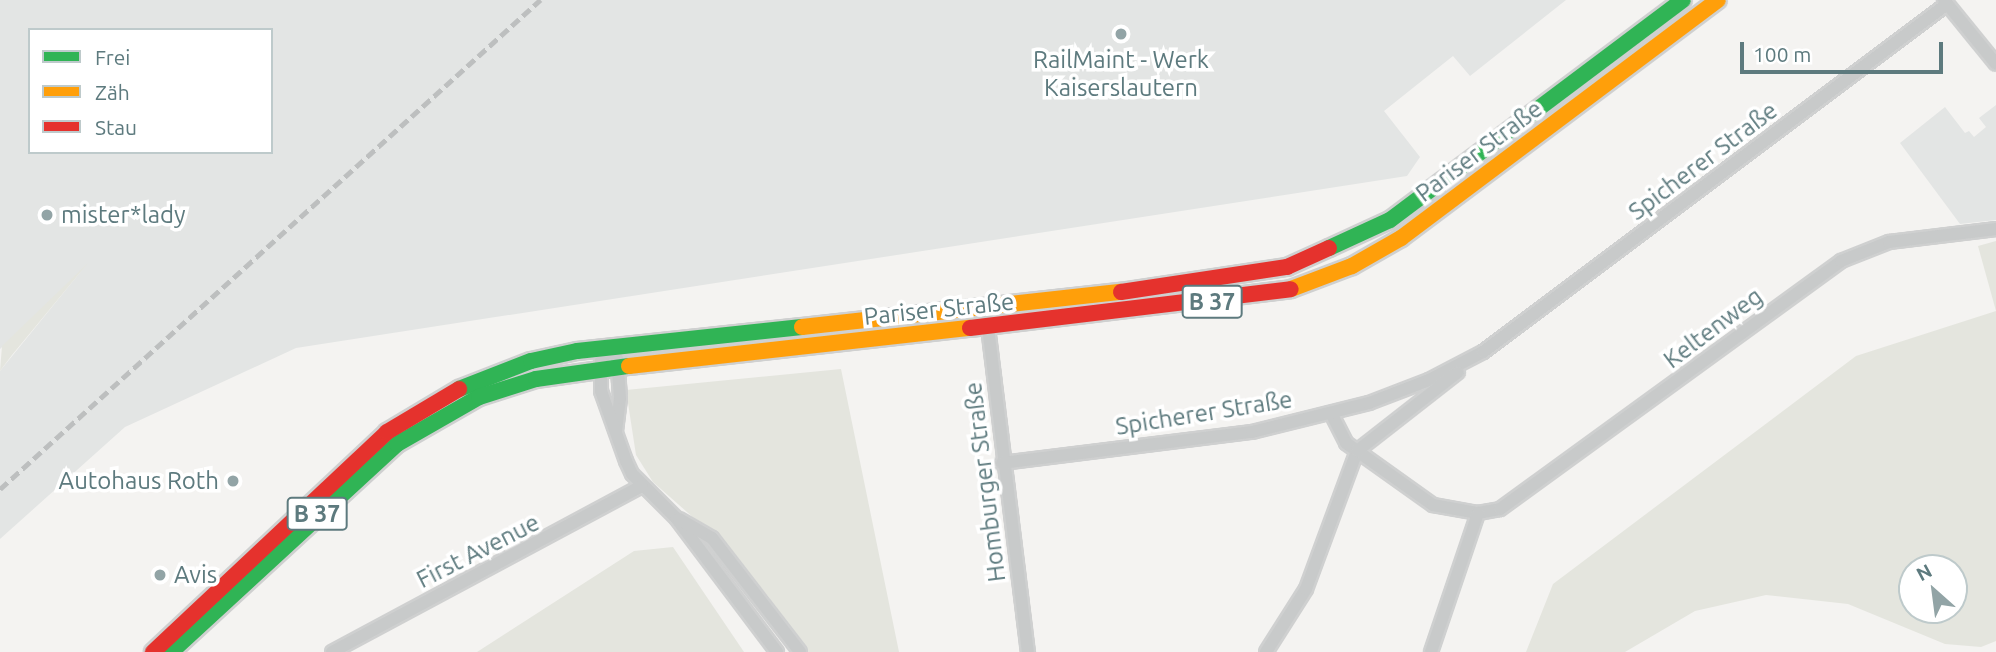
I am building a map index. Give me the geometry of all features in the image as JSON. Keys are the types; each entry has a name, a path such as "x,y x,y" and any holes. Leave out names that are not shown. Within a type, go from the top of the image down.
{"main road":[{"name":"Pariser Straße","path":"153,652 344,471 423,407 502,370 611,347 1220,280 1287,267 1390,220 1683,0"},
{"name":"Pariser Straße","path":"171,652 352,481 432,420 508,386 599,369 1239,299 1295,288 1352,266 1401,239 1718,0"}],"street":[{"path":"1946,2 1996,64"},
{"name":"Spicherer Straße","path":"1357,452 1483,352 1946,2"},
{"name":"Keltenweg","path":"1332,413 1342,437 1357,452 1433,505 1478,513 1500,509 1523,496 1841,261 1889,242 1996,229"},
{"name":"Homburger Straße","path":"985,306 1002,463 1028,652"},
{"path":"611,347 618,367 616,431"},
{"path":"611,347 599,369 601,391 626,460 641,486 676,518 778,652"},
{"name":"Spicherer Straße","path":"1002,463 1252,432 1400,393 1483,352"},
{"path":"1266,652 1306,589 1357,452"},
{"name":"First Avenue","path":"332,652 641,486"},
{"path":"1432,652 1478,513"},
{"path":"676,518 712,538 800,652"}],"shaded area":[{"name":"RailMaint - Werk Kaiserslautern","path":"0,0 1566,0 1470,76 1453,56 1384,111 1420,157 1407,176 296,348 125,427 0,539 0,371 82,270 0,349"},
{"path":"1996,105 1996,220 1960,224 1900,143 1945,107 1965,133 1969,131 1974,137 1986,127 1979,118"},
{"path":"1996,241 1996,311 1978,246"},
{"path":"88,263 12,355 0,371 2,346"},
{"path":"1996,311 1996,641 1981,647 1945,644 1848,604 1766,595 1695,611 1625,652 1526,652 1553,584 1856,356"},
{"path":"841,369 899,652 803,652 768,596 722,543 653,482 636,455 626,390"},
{"path":"673,547 744,652 477,652 634,551"}],"railway":[{"path":"0,489 540,0"}],"traffic: fast":[{"path":"1329,248 1390,220 1683,0"},
{"path":"459,389 531,361 577,351 802,327"},
{"path":"171,652 397,444 479,397 536,379 629,366"}],"traffic: slow":[{"path":"1291,289 1352,266 1401,238 1718,0"},
{"path":"802,327 1121,292"},
{"path":"629,366 970,328"}],"traffic: jam":[{"path":"1121,292 1287,267 1329,248"},
{"path":"970,328 1291,289"},
{"path":"153,652 387,432 459,389"}],"place":[{"name":"RailMaint - Werk Kaiserslautern","path":"1121,34"},
{"name":"mister*lady","path":"47,215"},
{"name":"Autohaus Roth","path":"233,481"},
{"name":"Avis","path":"160,575"}]}
